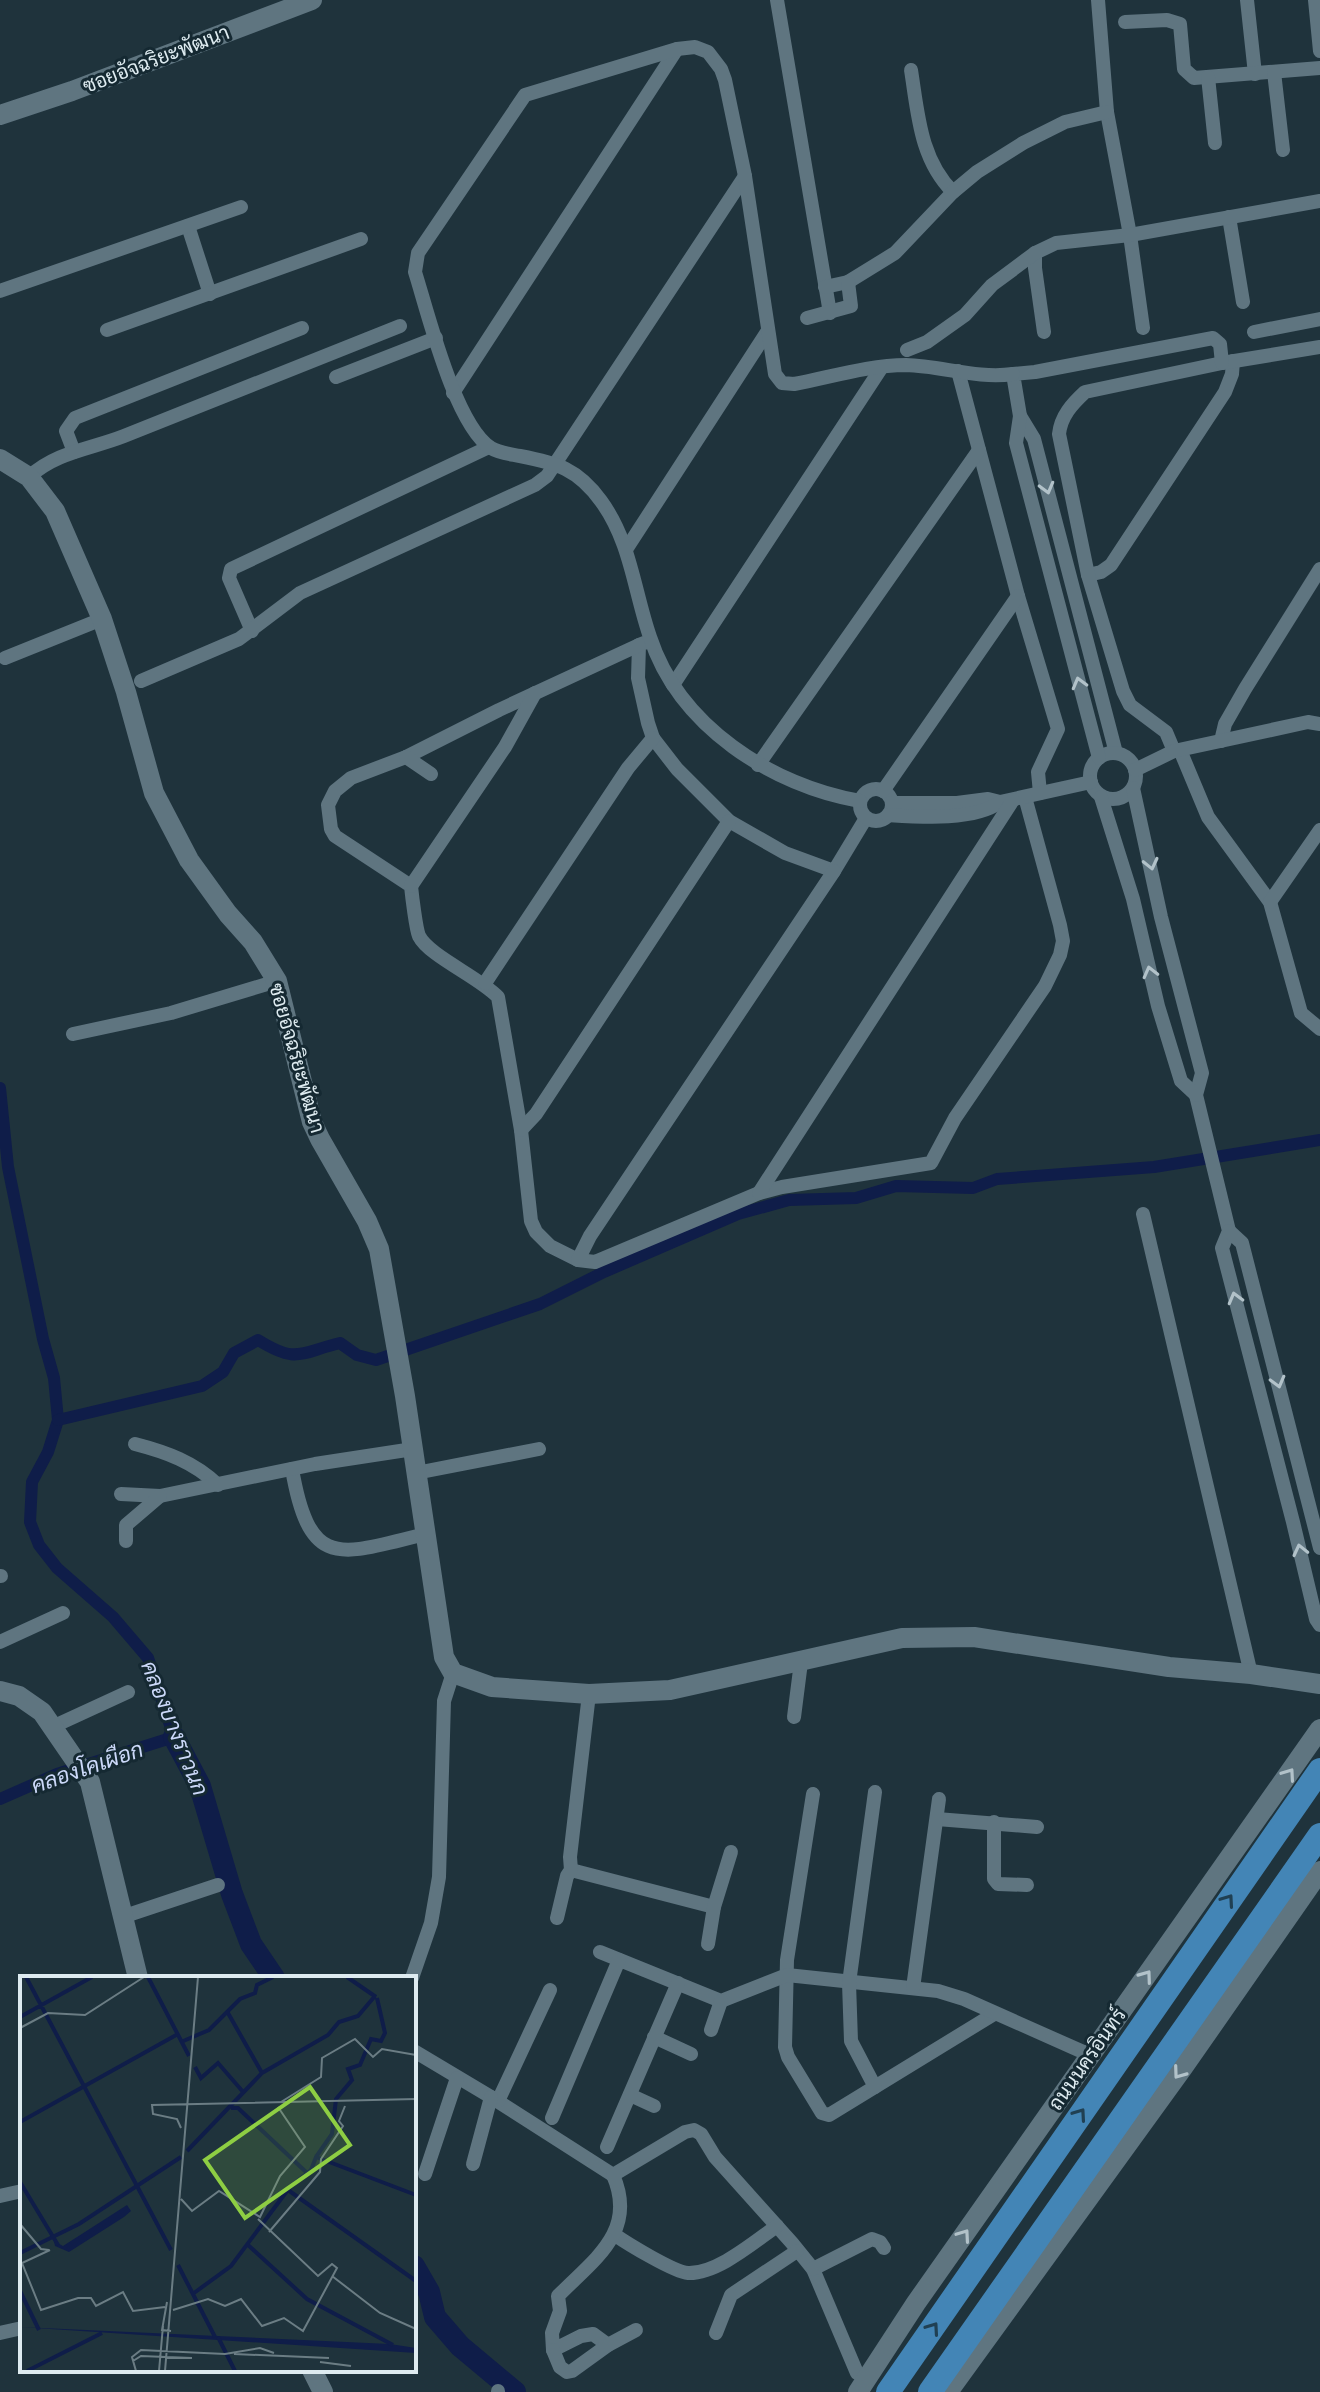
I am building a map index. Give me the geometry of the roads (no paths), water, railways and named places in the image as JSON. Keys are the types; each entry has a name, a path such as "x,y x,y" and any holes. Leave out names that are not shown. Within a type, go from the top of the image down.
{"main road":[{"name":"ถนนนครอินทร์","path":"888,2392 1320,1770"},
{"path":"930,2392 1320,1835"}],"street":[{"name":"ซอยอัจฉริยะพัฒนา","path":"0,115 312,0"},
{"path":"777,0 830,313"},
{"path":"1098,0 1107,112 1130,235 1143,328"},
{"path":"1247,0 1255,74"},
{"path":"1315,0 1320,51"},
{"path":"1125,22 1178,22 1181,26 1184,69 1194,78 1320,68"},
{"path":"834,871 785,853 729,821 677,769 653,738 638,678 645,642 627,548 599,498 572,471 556,463 501,453 489,447 463,414 453,393 414,264 418,253 525,95 677,49 695,47 708,52 721,69 745,176 767,332 775,374 782,383 794,384 882,367 909,365 996,376 1035,372 1213,338 1220,344 1232,374 1225,392 1111,565 1101,572 1088,575"},
{"path":"453,393 677,49"},
{"path":"911,70 921,133 936,173 950,189"},
{"path":"1274,72 1283,150"},
{"path":"1208,77 1215,143"},
{"path":"825,287 848,282 895,253 950,189 1023,143 1065,122 1107,112"},
{"path":"141,681 239,639 300,593 535,485 556,463 745,176"},
{"path":"907,350 927,342 965,315 992,285 1035,253 1056,243 1130,235 1320,201"},
{"path":"0,291 241,207"},
{"path":"1229,217 1243,302"},
{"path":"188,226 210,294"},
{"path":"107,330 361,239"},
{"path":"1035,253 1044,332"},
{"path":"807,318 849,308 852,304 848,282"},
{"path":"1254,332 1320,319"},
{"path":"29,477 57,457 110,442 400,326"},
{"path":"74,452 66,431 75,418 302,328"},
{"path":"627,548 767,332"},
{"path":"336,377 436,338"},
{"path":"1320,347 1227,362 1085,392 1060,423 1059,434 1088,575 1126,699 1166,732 1208,817 1270,902 1301,1013 1320,1029"},
{"path":"673,685 882,367"},
{"path":"958,371 1018,596 1058,729 1038,772 1040,793"},
{"path":"1013,374 1020,416 1016,443 1099,758"},
{"path":"1020,416 1034,439 1116,753"},
{"path":"252,631 229,578 231,569 489,447"},
{"path":"758,765 979,450"},
{"name":"ซอยอัจฉริยะพัฒนา","path":"0,459 29,477 55,511 102,619 154,793 189,860 228,914 253,942 277,981 312,1122 377,1241 450,1670"},
{"path":"1221,741 1225,724 1245,689 1320,569"},
{"path":"1056,595 1074,590"},
{"path":"1018,596 888,803 878,821 866,818 860,807 860,801 868,791 888,803 957,803 1013,800 1091,782"},
{"path":"5,658 102,619"},
{"path":"645,642 673,685 714,732 758,765 832,796 860,801"},
{"path":"411,886 335,836 328,805 335,791 351,778 406,757 645,642"},
{"path":"535,693 505,747 411,886 419,935 429,949 485,983 498,997 521,1130 531,1221 536,1232 550,1246 578,1260 595,1262 759,1193 926,1165 937,1155 955,1118 1045,986 1060,955 1063,941 1060,925 1013,800"},
{"path":"1135,770 1177,750 1308,722 1320,724"},
{"path":"485,983 628,768 653,738"},
{"path":"1196,1095 1181,1081 1158,1006 1133,899 1101,797 1091,782 1093,765 1099,758 1116,753 1125,756 1135,770 1133,788 1202,1073 1196,1095 1229,1231 1242,1243 1320,1548"},
{"path":"406,757 431,774"},
{"path":"1101,797 1119,799 1133,788"},
{"path":"759,1193 1013,800"},
{"path":"578,1260 590,1236 834,871 866,818"},
{"path":"521,1130 542,1105 729,821"},
{"path":"1270,902 1320,830"},
{"path":"1133,899 1157,893"},
{"path":"73,1034 171,1013 277,981"},
{"path":"1158,1006 1183,999"},
{"path":"1143,1214 1251,1674"},
{"path":"1229,1231 1222,1248 1293,1522 1314,1582 1316,1619 1320,1625"},
{"path":"1248,1347 1268,1342"},
{"path":"135,1444 181,1459 205,1472 218,1485"},
{"path":"121,1494 160,1496 292,1469 413,1449"},
{"path":"416,1473 539,1449"},
{"path":"292,1469 297,1502 310,1531 330,1549 358,1550 426,1534"},
{"path":"126,1541 126,1525 160,1496"},
{"path":"1293,1522 1313,1517"},
{"path":"0,1642 63,1613"},
{"path":"413,1976 431,1923 439,1877 444,1701 450,1670 492,1687 589,1694 670,1690 902,1638 974,1637 1169,1667 1320,1684"},
{"path":"794,1717 801,1662"},
{"path":"0,1691 11,1692 28,1700 77,1760 95,1792 137,1976"},
{"path":"52,1727 128,1692"},
{"path":"557,1918 571,1870 589,1694"},
{"name":"ถนนนครอินทร์","path":"843,2392 858,2383 916,2303 1320,1729"},
{"path":"875,1792 849,1983 851,2041 875,2087"},
{"path":"813,1794 787,1975 785,2047 822,2113 829,2115 994,2014"},
{"path":"913,1988 939,1799"},
{"path":"937,1819 1037,1827"},
{"path":"994,1822 994,1879 998,1884 1027,1885"},
{"path":"708,1944 714,1907 731,1852"},
{"path":"571,1870 714,1907"},
{"path":"950,2392 969,2360 1191,2057 1320,1871"},
{"path":"122,1917 218,1885"},
{"path":"600,1952 721,2001 787,1975 938,1991 964,1999 1090,2055"},
{"path":"552,2118 619,1960"},
{"path":"607,2147 678,1983"},
{"path":"473,2164 495,2099 550,1990"},
{"path":"711,2030 721,2001"},
{"path":"654,2037 691,2054"},
{"path":"416,2052 613,2175 618,2186 621,2213 615,2235 558,2296 560,2311 552,2333 553,2350 560,2367 567,2372 572,2371 608,2345 636,2330"},
{"path":"425,2174 457,2078"},
{"path":"630,2095 654,2106"},
{"path":"613,2175 685,2132 694,2130 701,2134 715,2157 813,2269 858,2383"},
{"path":"0,2196 20,2191"},
{"path":"615,2235 686,2273 712,2268 777,2226"},
{"path":"813,2269 872,2239 884,2248"},
{"path":"716,2333 731,2295 797,2251"},
{"path":"0,2333 20,2328"},
{"path":"553,2350 588,2334 608,2345"},
{"path":"313,2372 323,2392"}],"waterway":[{"name":"คลองบางราวนก","path":"0,1088 8,1167 43,1339 54,1378 58,1420 48,1452 32,1482 30,1522 39,1545 57,1568 113,1617 148,1658 174,1737 57,1774 0,1799"},
{"path":"58,1420 202,1386 223,1372 234,1353 258,1340 290,1354 306,1353 340,1343 357,1355 376,1360 540,1304 604,1272 738,1214 789,1200 856,1198 896,1186 973,1188 997,1179 1154,1167 1320,1140"},
{"name":"คลองบางราวนก","path":"174,1737 200,1786 232,1894 251,1944 273,1976"},
{"name":"คลองบางราวนก","path":"416,2269 429,2292 435,2317 460,2346 515,2392"}],"water label":[{"name":"คลองโคเผือก","path":"87,1767"}]}
